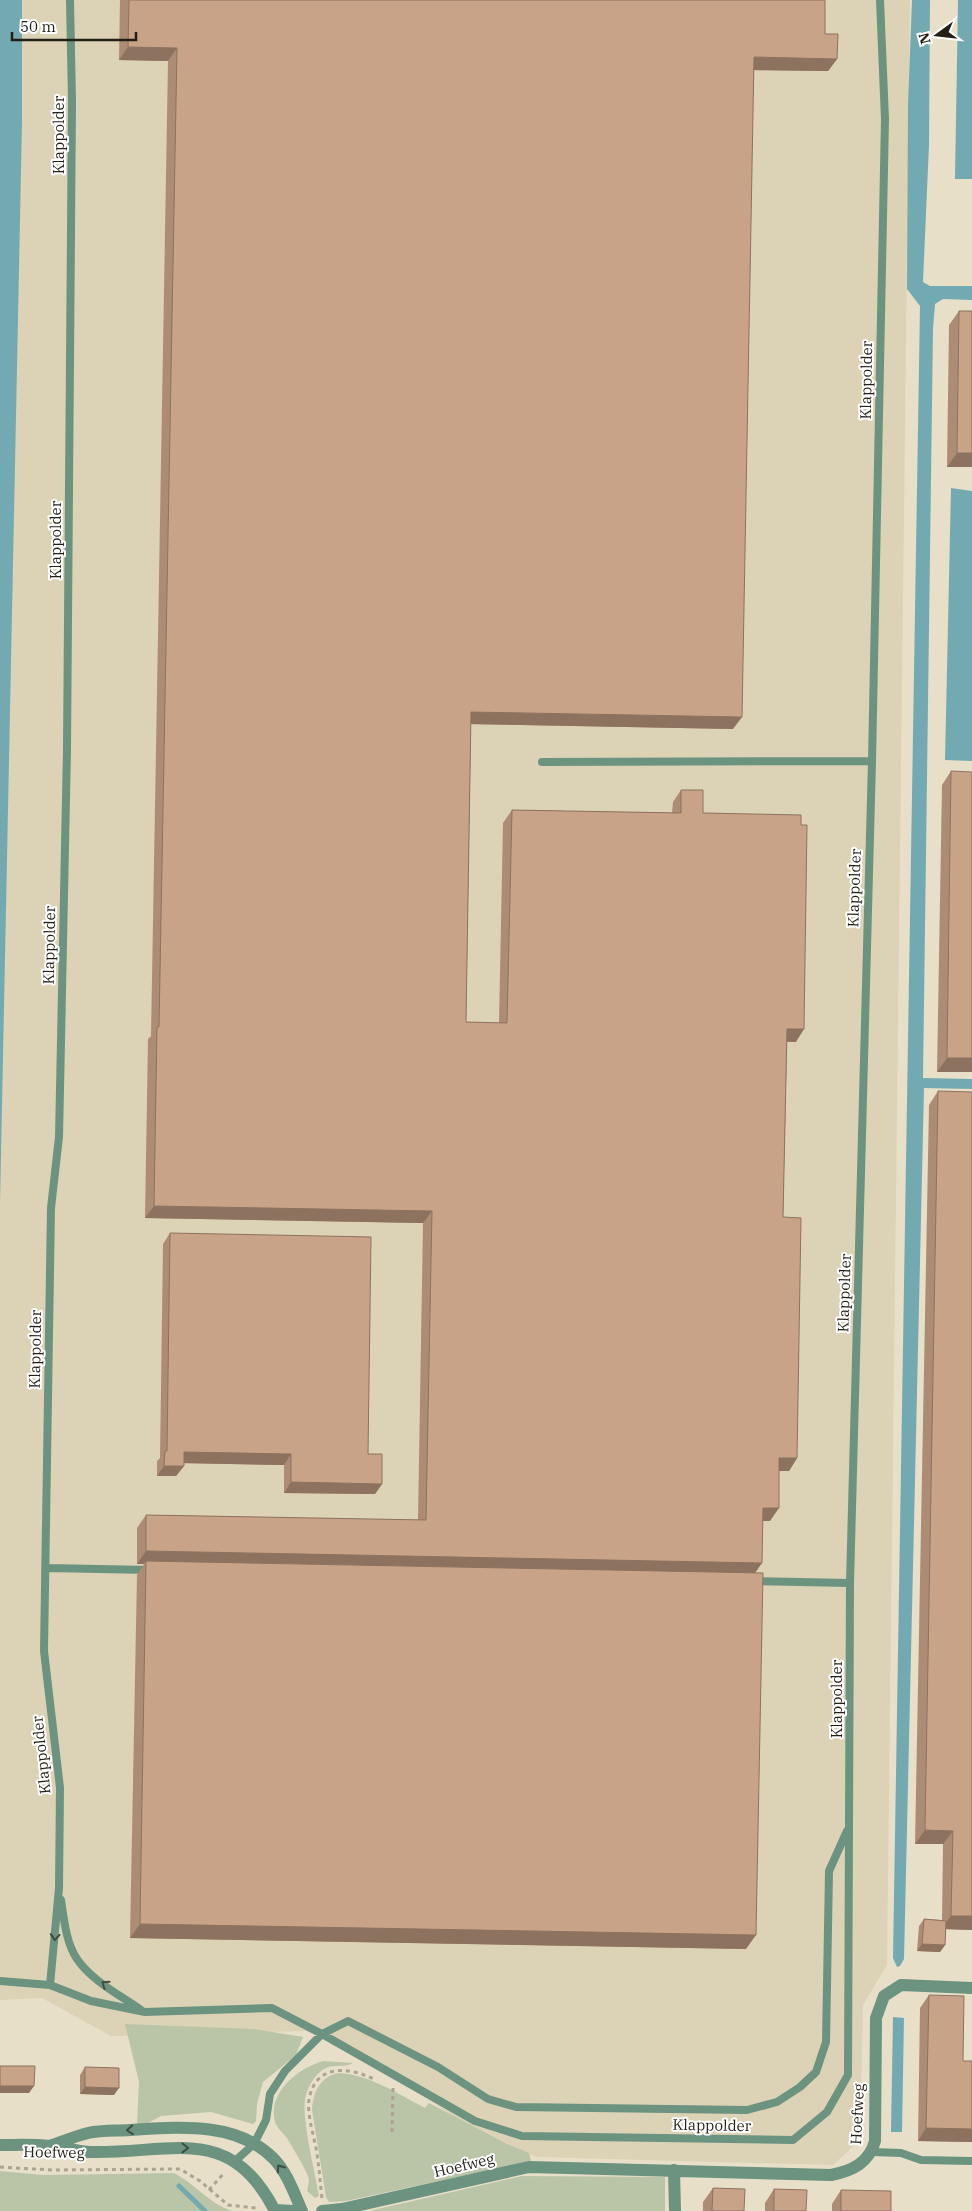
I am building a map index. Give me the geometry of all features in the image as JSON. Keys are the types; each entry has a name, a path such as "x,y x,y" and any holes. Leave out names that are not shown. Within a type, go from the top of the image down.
{"street":[{"name":"Hoefweg","path":"323,2211 342,2209 529,2167 831,2175 854,2168 866,2160 872,2152 875,2142 876,2018 884,1996 901,1985 972,1988"},
{"name":"Hoefweg","path":"50,2146 90,2133 162,2128 211,2129 240,2137 254,2144 273,2158 289,2181 302,2211"},
{"name":"Hoefweg","path":"0,2145 50,2146 90,2152 182,2148 207,2149 235,2161 251,2174 274,2210"},
{"path":"674,2170 675,2211"},
{"path":"274,2210 294,2211"}],"lane":[{"name":"Klappolder","path":"50,1985 59,1888 60,1788 44,1651 51,1208 58,1137 67,750 72,111 70,0"},
{"name":"Klappolder","path":"59,1888 68,1938 77,1959 92,1975 145,2012 272,2008 322,2034 475,2121 522,2136 792,2140 827,2112 848,2075 850,1583 872,761 885,119 880,0"},
{"path":"542,762 872,761"},
{"path":"46,1568 155,1570"},
{"path":"741,1581 850,1583"},
{"name":"Klappolder","path":"235,2161 254,2144 266,2120 270,2094 285,2071 322,2034 348,2021 438,2067 488,2099 516,2107 747,2110 776,2102 800,2087 816,2072 826,2042 829,1871 849,1827"},
{"path":"0,1981 50,1985 91,2001 145,2012"},
{"path":"872,2152 901,2153 921,2160 972,2162"}],"path":[{"path":"323,2211 318,2160 309,2108 313,2087 322,2076 335,2070 355,2071 378,2081"},
{"path":"387,2084 400,2092"},
{"path":"392,2132 393,2088"},
{"path":"209,2190 235,2161"},
{"name":"Hoefweg","path":"0,2167 51,2170 180,2169 200,2180 228,2205 274,2210"}],"shaded area":[{"path":"0,0 910,0 887,1965 863,2005 860,2140 833,2165 537,2157 472,2130 363,2053 306,2031 111,2036 42,1998 0,2000"}],"green space":[{"path":"125,2024 254,2029 303,2037 296,2055 263,2082 257,2104 256,2121 253,2124 211,2112 161,2116 146,2124 137,2125 139,2082"},
{"path":"323,2061 353,2063 322,2070 312,2081 306,2095 305,2120 319,2196 315,2198 307,2191 308,2175 287,2138 276,2124 274,2111 280,2091 287,2083 304,2069"},
{"path":"338,2073 350,2074 372,2081 425,2108 429,2103 507,2144 529,2153 531,2161 346,2201 329,2202 326,2197 312,2110 314,2097 319,2086 326,2078"},
{"path":"0,2171 43,2175 174,2173 217,2204 232,2211 0,2211"},
{"path":"522,2176 665,2177 665,2211 369,2211"}],"water":[{"path":"0,0 22,0 22,121 0,1204"},
{"path":"912,0 930,0 929,145 923,282 930,286 972,286 972,300 943,299 935,304 933,329 923,1078 972,1079 972,1089 924,1088 904,1959 900,1966 897,1967 893,1958 920,306 907,289 908,105"},
{"path":"958,0 972,0 972,179 955,179"},
{"path":"951,488 972,491 972,761 945,760"},
{"path":"893,2017 904,2018 902,2132 891,2132"}],"building":[{"path":"129,0 825,0 825,34 838,34 837,59 754,57 742,717 471,712 466,1022 507,1023 512,810 681,813 681,790 703,790 703,813 801,815 801,825 807,825 804,1029 787,1029 783,1217 801,1218 797,1458 779,1458 779,1508 763,1508 762,1563 146,1551 146,1515 426,1520 432,1211 154,1206 177,48 128,47"},
{"path":"959,311 972,311 972,453 957,453"},
{"path":"951,771 972,772 972,1058 947,1058"},
{"path":"938,1091 972,1092 972,1916 951,1916 953,1831 925,1830"},
{"path":"170,1233 371,1237 368,1454 382,1454 382,1484 291,1482 291,1454 184,1452 184,1466 164,1466 165,1451 167,1451"},
{"path":"146,1561 763,1573 756,1935 140,1924"},
{"path":"924,1919 946,1921 945,1945 922,1944"},
{"path":"929,1995 964,1996 963,2061 972,2061 972,2129 926,2128"},
{"path":"0,2066 35,2066 34,2086 0,2086"},
{"path":"85,2067 119,2068 119,2088 85,2087"},
{"path":"713,2188 745,2189 744,2211 712,2211"},
{"path":"774,2189 807,2190 806,2211 774,2211"},
{"path":"841,2190 891,2191 891,2211 841,2211"}],"waterway":[{"path":"179,2186 205,2211"}]}
